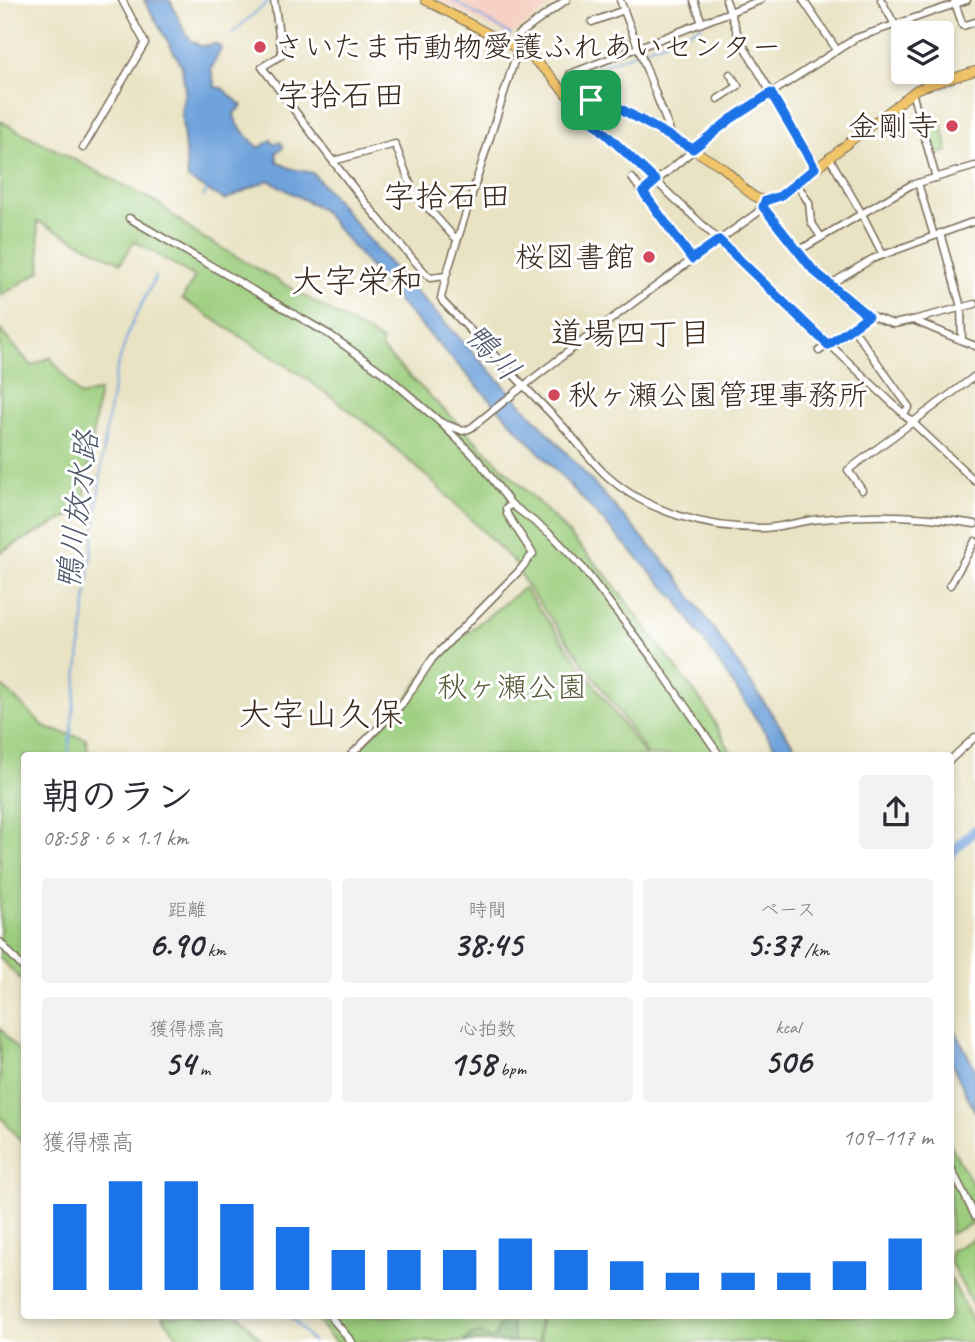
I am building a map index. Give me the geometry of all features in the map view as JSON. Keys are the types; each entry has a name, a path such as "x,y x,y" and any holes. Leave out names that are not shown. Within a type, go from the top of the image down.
{"main road":[{"path":"425,0 518,49 547,72 578,108 595,99 607,100 729,172 764,204 797,184 912,92 928,84"},
{"path":"954,77 975,71"}],"street":[{"path":"83,148 145,43 122,0"},
{"path":"566,0 517,36 518,49 457,238 446,276 443,302 578,441 606,475 626,491 687,519 767,528 807,520 879,514 919,516 975,524"},
{"path":"620,0 673,139"},
{"path":"694,0 702,23"},
{"path":"726,0 739,38 815,168"},
{"path":"595,99 591,92 569,80 569,76 761,0"},
{"path":"803,0 837,50"},
{"path":"881,0 893,21"},
{"path":"905,21 967,0"},
{"path":"274,1 282,55 262,67 379,222 430,278 446,276"},
{"path":"955,2 963,26 975,22"},
{"path":"592,22 624,10"},
{"path":"643,192 731,119 856,38 891,26"},
{"path":"718,99 738,86 730,74"},
{"path":"912,92 936,178"},
{"path":"578,108 975,481"},
{"path":"333,161 395,144 413,191 457,238"},
{"path":"829,157 883,255"},
{"path":"798,251 918,183 975,166"},
{"path":"632,178 692,259"},
{"path":"918,183 961,307 962,340"},
{"path":"797,184 809,203 811,222 821,237"},
{"path":"440,422 463,431 764,204 798,251 829,285 868,316 893,324 975,304"},
{"path":"129,218 350,348 440,422 478,460 511,504 554,536 582,567 652,658 717,752"},
{"path":"829,285 872,259 975,221"},
{"path":"675,261 680,268"},
{"path":"818,351 868,316"},
{"path":"913,320 975,346"},
{"path":"852,327 909,407 903,414"},
{"path":"862,490 848,471 975,376"},
{"path":"354,752 401,704 433,658 531,558 532,550 507,514 506,509 511,504"},
{"path":"950,585 975,541"},
{"path":"954,756 975,737"},
{"path":"0,942 21,966"},
{"path":"954,1174 975,1216"},
{"path":"333,1319 352,1342"}],"shaded area":[{"path":"437,0 559,0 509,36"}],"green space":[{"path":"941,120 948,151 932,156 923,124"},
{"path":"0,121 158,203 194,232 382,341 382,349 555,519 606,575 706,707 731,752 645,752 618,710 526,585 515,563 432,481 373,428 304,377 182,299 195,277 134,241 121,263 37,221 41,271 0,296"},
{"path":"0,330 32,366 50,357 80,396 99,391 83,509 0,552"},
{"name":"秋ヶ瀬公園","path":"524,588 643,752 356,752 401,707 435,658"},
{"path":"0,684 46,728 86,739 88,752 21,752 21,980 0,958"},
{"path":"0,1028 21,1054 21,1141 0,1116"},
{"path":"954,1151 975,1189 975,1222 954,1232"},
{"path":"975,1238 975,1310 954,1269 954,1249"},
{"path":"954,1285 975,1326 975,1342 541,1342 540,1319 954,1319"},
{"path":"164,1319 243,1319 263,1342 182,1342"},
{"path":"316,1319 539,1319 539,1342 335,1342"},
{"path":"502,1319 510,1319 515,1342 463,1342 469,1336 480,1333 491,1339 496,1335"}],"water":[{"path":"144,0 170,0 191,40 200,46 219,46 221,49 211,69 215,87 222,88 242,106 234,113 243,132 259,148 271,140 274,144 279,142 283,148 276,152 277,161 290,168 313,173 387,261 544,428 677,576 798,752 778,752 676,599 400,303 321,209 268,180 225,200 188,179 181,111 185,91 182,66"},
{"path":"954,1028 975,1069 975,1112 954,1068"}],"waterway":[{"path":"231,34 270,0"},
{"path":"453,0 511,35"},
{"path":"643,50 702,26"},
{"path":"574,76 637,52"},
{"name":"鴨川放水路","path":"203,197 208,188"},
{"name":"鴨川放水路","path":"68,752 105,437 115,375 129,330 156,276"},
{"path":"954,850 975,830"},
{"name":"鴨川放水路","path":"293,1319 313,1342"}],"place":[{"name":"さいたま市動物愛護ふれあいセンター","path":"260,47"},
{"name":"金剛寺","path":"952,126"},
{"name":"桜図書館","path":"649,257"},
{"name":"秋ヶ瀬公園管理事務所","path":"554,395"}],"district":[{"name":"字拾石田","path":"341,95"},
{"name":"字拾石田","path":"447,196"},
{"name":"大字栄和","path":"357,280"},
{"name":"道場四丁目","path":"631,333"},
{"name":"大字山久保","path":"321,713"}],"route":[{"path":"771,93 815,168 780,196 765,201 763,207 813,270 868,316 828,345 719,240 692,259 643,192 656,181 578,108 591,100 607,100 693,149 731,119 771,93"}],"water label":[{"name":"鴨川","path":"493,352"}]}
